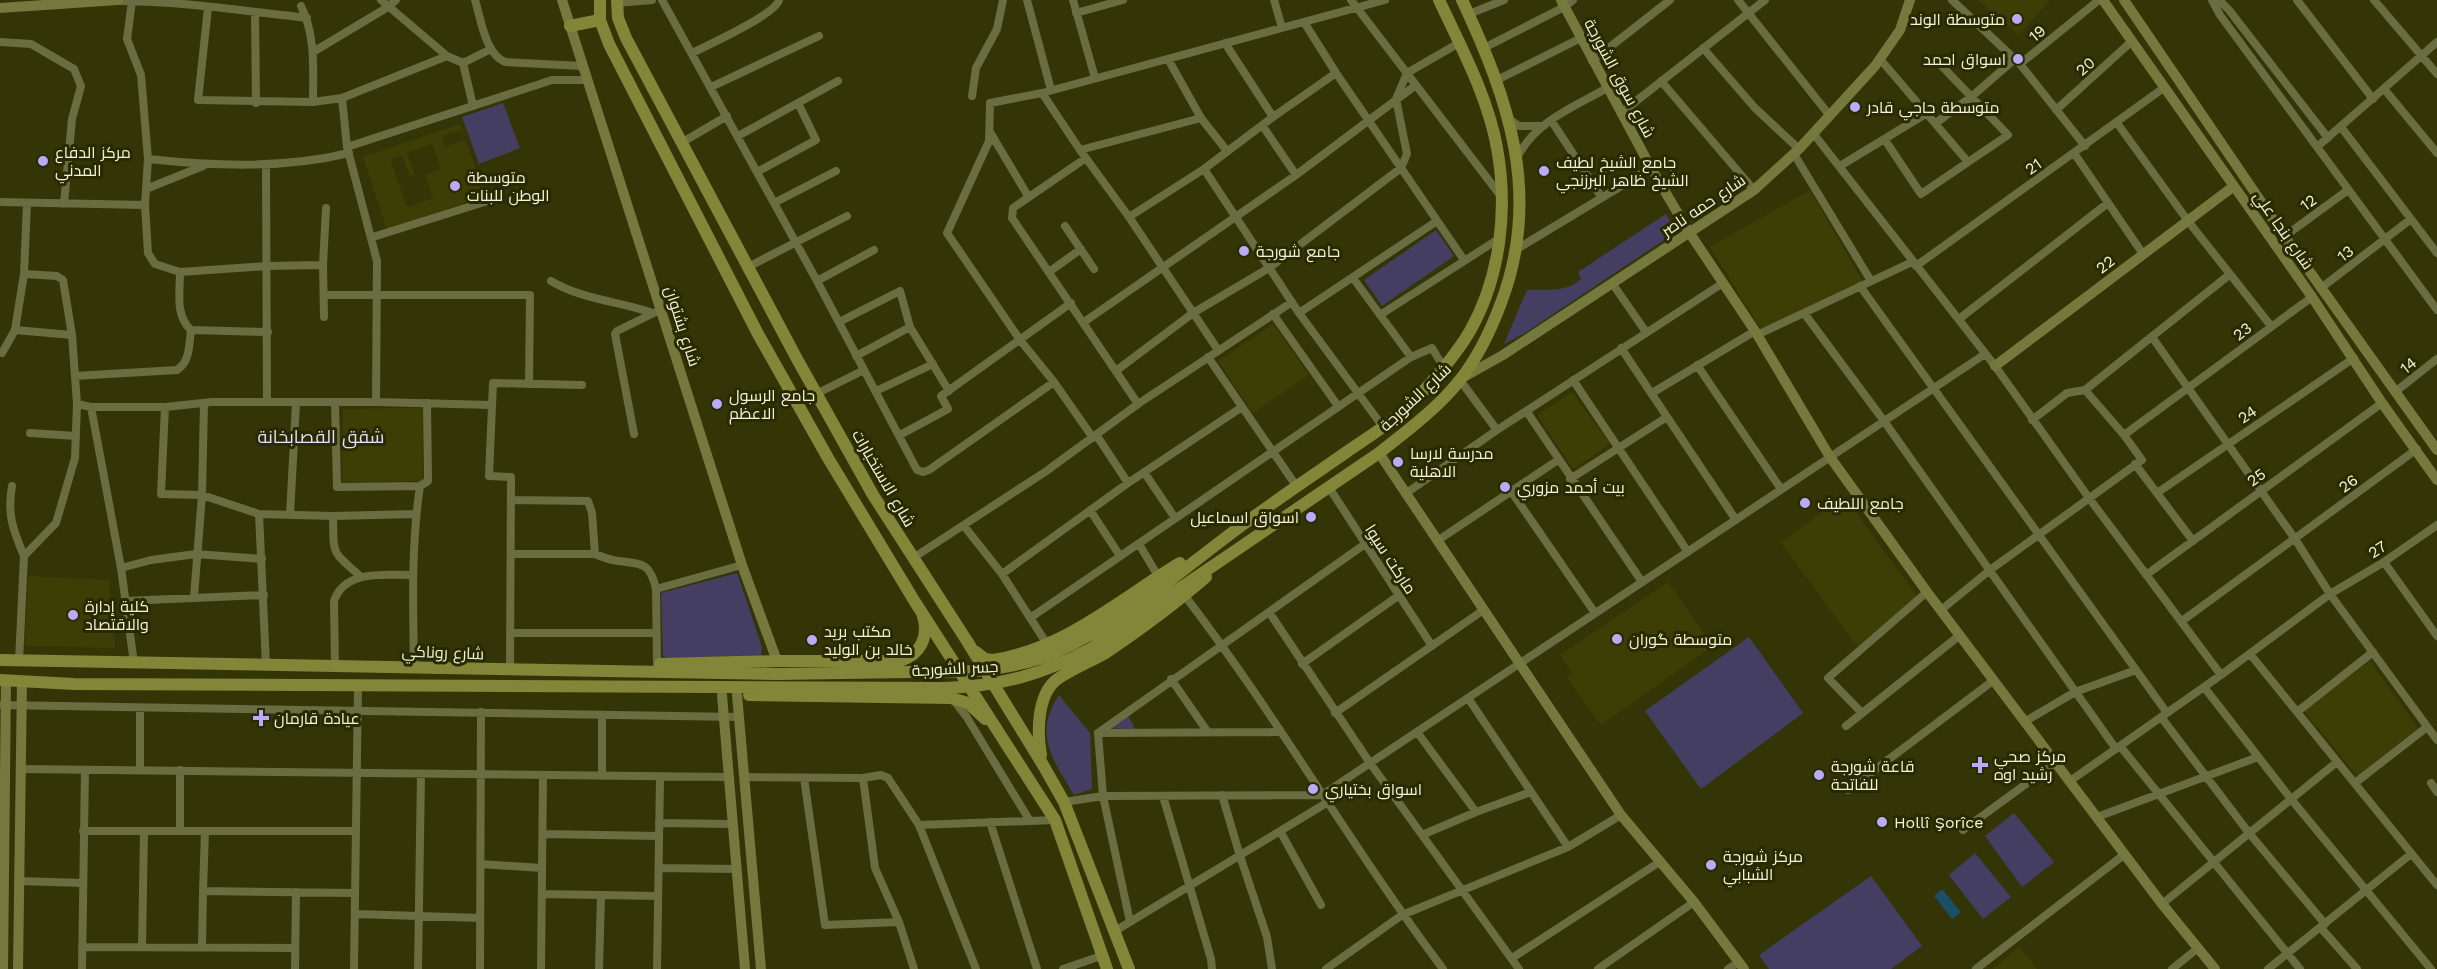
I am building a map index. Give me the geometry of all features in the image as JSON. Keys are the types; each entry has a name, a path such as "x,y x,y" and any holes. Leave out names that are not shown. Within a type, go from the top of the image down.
{"main road":[{"path":"600,0 600,20 609,44 771,357 828,458 915,602 1055,820 1107,969"},
{"path":"967,641 978,654 989,660 1014,656 1047,644 1097,618 1158,576 1247,522 1383,427 1413,402 1443,366 1470,331 1484,299 1496,260 1503,199 1497,148 1491,124 1472,70 1441,4 1462,0"},
{"name":"شارع الشورجة","path":"1092,648 1378,453 1412,426 1460,380 1487,336 1508,284 1516,249 1520,191 1518,156 1497,80 1462,0"},
{"name":"شارع الاستخبارات","path":"617,1 618,18 626,38 816,394 873,495 967,641 1064,802 1129,969"},
{"path":"570,26 600,20"},
{"path":"771,357 790,345"},
{"path":"1325,467 1332,484"},
{"name":"جسر الشورجة","path":"886,673 940,673 1002,668 1053,654 1129,609 1247,522"},
{"path":"1047,644 1033,655 1029,662 1030,670 1041,682 1054,682 1109,651 1185,596 1249,541"},
{"path":"900,662 919,650 924,638 925,622 915,602"},
{"name":"جسر الشورجة","path":"884,687 962,687 1014,680 1040,673 1092,648"},
{"name":"شارع روناكي","path":"0,660 510,670 886,673"},
{"path":"611,671 657,664 777,661 913,663 923,672 926,685 921,697"},
{"path":"478,669 478,687"},
{"name":"شارع روناكي","path":"3,680 74,684 884,687"},
{"path":"1043,765 1038,727 1042,708 1054,682"},
{"path":"646,687 667,692 722,695 951,698 961,700 975,709 1006,743"}],"street":[{"path":"381,0 447,56 463,63"},
{"path":"313,52 396,0"},
{"path":"475,0 491,49 498,59 505,62 582,66"},
{"name":"شارع بشتوان","path":"562,0 658,311 742,565 777,661"},
{"path":"617,1 652,0"},
{"path":"662,0 817,281 917,470 923,472 1054,382"},
{"path":"692,53 758,19 776,7 779,0"},
{"path":"972,96 976,68 997,29 1003,0"},
{"path":"1027,0 1051,90"},
{"path":"1073,0 1095,78"},
{"path":"1076,13 1123,0"},
{"path":"1274,0 1282,28"},
{"path":"1351,0 1503,199"},
{"path":"1128,483 1054,382 1020,340 947,233 990,136 990,103 1042,93 1385,0"},
{"path":"1469,14 1504,0"},
{"path":"1592,62 1670,0"},
{"path":"1738,0 1830,116"},
{"path":"1621,113 1765,0"},
{"name":"شارع حمه ناصر","path":"1460,380 1503,355 1754,190 1796,152 1880,59 1900,30 1910,0"},
{"path":"1952,0 2017,62 2085,146"},
{"name":"19","path":"1936,123 2101,0"},
{"name":"شارع بنجا علي","path":"2101,0 2165,87 2437,480"},
{"name":"شارع بنجا علي","path":"2124,0 2285,237 2437,450"},
{"path":"2212,0 2220,15 2437,309"},
{"path":"2219,0 2328,138"},
{"path":"2297,0 2373,99"},
{"path":"2374,0 2437,74"},
{"path":"0,8 118,1 190,2 208,8 307,18"},
{"path":"132,1 127,39 141,75 148,159 145,205 148,253 155,264 180,272 323,265"},
{"path":"1484,48 1566,2"},
{"name":"شارع سوق الشورجة","path":"1566,2 1592,62 1651,168 1689,232 1756,333 1830,457 1927,592 2162,904 2215,969"},
{"path":"291,16 302,3"},
{"path":"302,3 313,52 313,102"},
{"path":"208,8 198,100 256,103 313,102 342,98 447,56"},
{"path":"255,14 256,103"},
{"path":"1304,22 1336,73 1464,260"},
{"path":"711,87 819,36"},
{"path":"1497,80 1581,38"},
{"path":"0,42 31,44 74,69 78,75 81,86 72,119 64,204"},
{"name":"20","path":"2055,110 2132,42"},
{"path":"2317,147 2385,90 2437,42"},
{"path":"1225,43 1273,117"},
{"path":"1117,370 1193,313 1269,268 1401,168 1407,154 1396,99 1407,73 1459,43"},
{"path":"1703,48 1796,152 1871,281"},
{"path":"463,63 491,49"},
{"path":"1168,59 1201,118 1227,151"},
{"path":"1880,59 1968,162"},
{"path":"1885,140 1921,194 2008,135 1937,61"},
{"path":"463,63 473,106"},
{"path":"1129,217 1204,169 1336,73"},
{"path":"148,159 204,165 266,165 348,150 552,80 586,80"},
{"path":"738,136 838,81"},
{"path":"1660,81 1754,190"},
{"path":"1084,322 1236,218 1416,85"},
{"name":"21","path":"1652,393 1697,364 1756,333 1914,264 2085,146 2165,87"},
{"path":"1518,156 1524,145 1541,126 1607,88"},
{"path":"2385,90 2437,153"},
{"path":"1042,93 1218,350"},
{"path":"342,98 348,150 373,237 377,261 379,293 376,402"},
{"path":"757,172 816,140 798,103"},
{"path":"1840,166 1927,113"},
{"path":"681,142 727,116"},
{"path":"1080,150 1201,118"},
{"path":"1507,118 1519,126 1541,126"},
{"path":"1551,120 1602,198"},
{"path":"2117,123 2188,221 2271,326"},
{"path":"1262,125 1296,175"},
{"path":"2341,127 2437,253"},
{"path":"1813,133 1995,366 2032,420 2220,675"},
{"path":"990,136 1028,196"},
{"path":"2074,153 2143,254"},
{"path":"1086,158 1013,208 1012,218 1138,404"},
{"path":"146,189 204,165"},
{"path":"266,165 267,402"},
{"path":"1516,249 1651,168"},
{"path":"1204,169 1299,313 1383,427"},
{"path":"774,203 836,171"},
{"name":"22","path":"1995,366 2234,186"},
{"name":"12","path":"2285,237 2348,190"},
{"path":"373,237 494,199"},
{"path":"0,202 145,205"},
{"path":"2,353 15,330 24,274 27,203"},
{"path":"1959,320 2108,203"},
{"path":"324,317 323,265 326,208"},
{"path":"748,267 847,216"},
{"name":"13","path":"2321,288 2411,219"},
{"path":"1299,313 1437,221"},
{"path":"1065,226 1094,269"},
{"path":"1380,315 1500,238"},
{"path":"1049,272 1081,249"},
{"path":"817,281 874,250"},
{"path":"180,272 179,308 184,324 191,330 267,332"},
{"path":"24,274 57,276 63,280 72,335 77,404 75,458 56,523 24,556"},
{"path":"2032,420 2067,393 2085,390 2229,275"},
{"path":"1353,278 1412,357"},
{"path":"551,281 585,297 658,311"},
{"path":"1612,283 1646,332"},
{"path":"1405,494 1497,430 1723,283"},
{"path":"1860,286 2136,670 2206,776 2357,969"},
{"path":"839,322 900,291 910,327 950,391"},
{"path":"324,295 379,293 530,295 529,384"},
{"name":"23","path":"2124,435 2312,297"},
{"path":"912,558 964,526 1095,437 1138,404 1292,302"},
{"path":"900,435 948,409 941,396 1071,303"},
{"path":"634,434 615,334 658,311"},
{"path":"1804,313 1884,421 2075,692 2118,748 2300,969"},
{"path":"1273,314 1338,406"},
{"path":"856,356 910,327"},
{"path":"15,330 72,335"},
{"path":"75,376 177,370 187,359 191,330"},
{"path":"1487,336 1488,351 1493,355 1503,355"},
{"path":"2152,337 2295,539 2330,594 2437,740"},
{"path":"1030,618 1412,357 1432,348 1443,366"},
{"path":"1621,348 1736,520"},
{"path":"1064,802 1103,796 1322,795 1985,354"},
{"path":"1208,357 1274,450 1297,487"},
{"name":"24","path":"2157,493 2354,358"},
{"name":"14","path":"2395,392 2437,359"},
{"path":"876,391 933,363"},
{"path":"1697,364 1781,489"},
{"path":"816,394 864,370"},
{"path":"1460,380 1497,430"},
{"path":"1573,380 1688,552"},
{"path":"510,670 511,477 489,476 493,383 582,385"},
{"path":"1941,609 1990,570 2142,460 2124,435 2085,390"},
{"path":"77,404 91,407 165,407 212,402 492,405"},
{"path":"290,515 296,402"},
{"path":"335,402 337,487 420,486 428,481 427,403"},
{"name":"25","path":"2146,575 2382,403"},
{"path":"194,597 202,495 204,404"},
{"path":"1002,574 1128,483 1242,406"},
{"path":"91,407 121,568 134,663"},
{"path":"165,407 161,494 202,495 259,514 333,516 416,514"},
{"path":"1527,412 1570,479 1642,582"},
{"path":"1570,479 1667,417"},
{"path":"30,433 76,436"},
{"name":"26","path":"2182,621 2417,449"},
{"path":"1378,453 1621,815 1694,902 1741,966 1728,969"},
{"path":"1437,541 1558,460"},
{"path":"2135,465 2193,541"},
{"path":"1144,472 1175,519"},
{"name":"مارکت سیوا","path":"1332,484 1365,544 1432,646"},
{"path":"12,486 8,506 12,526 24,556 19,661"},
{"path":"414,667 412,575 420,486"},
{"path":"1511,491 1595,613"},
{"path":"511,500 588,501 592,513 595,554"},
{"path":"1090,510 1120,556"},
{"path":"259,514 266,665"},
{"path":"333,516 334,550 359,575"},
{"name":"27","path":"2070,781 2250,654 2330,594 2384,562 2437,525"},
{"path":"964,526 1002,574 1047,644"},
{"path":"1138,544 1158,576"},
{"path":"1098,733 1171,679 1365,544"},
{"path":"121,568 151,560 196,554 262,559"},
{"path":"511,554 595,554 645,566 653,577 656,589 657,664"},
{"path":"2384,562 2437,636"},
{"path":"656,589 742,565"},
{"path":"335,667 334,601 339,591 359,575 412,575"},
{"path":"1862,713 1828,678 1927,592"},
{"path":"125,602 264,595"},
{"path":"1185,596 1223,645 1402,915 1443,969"},
{"path":"1302,664 1398,596"},
{"path":"1335,713 1482,611"},
{"path":"1269,612 1370,763 1519,969"},
{"path":"510,633 656,633"},
{"path":"1846,726 1960,635"},
{"path":"2297,712 2373,652"},
{"path":"2250,654 2437,885"},
{"path":"2026,721 2075,692 2136,670"},
{"path":"1171,679 1207,732"},
{"path":"3,680 3,969"},
{"path":"1848,790 1994,680"},
{"path":"18,969 22,681"},
{"path":"354,969 358,686"},
{"path":"2204,687 2291,799 2432,969"},
{"path":"722,695 745,969"},
{"path":"736,695 761,969"},
{"path":"951,698 966,716 1030,821"},
{"path":"1468,698 1568,847"},
{"path":"3,705 738,717"},
{"path":"140,708 140,770"},
{"path":"480,969 481,712"},
{"path":"602,716 602,776"},
{"path":"2355,783 2427,727"},
{"path":"1098,733 1280,732"},
{"path":"1417,732 1476,812"},
{"path":"1098,733 1103,796 1130,922"},
{"path":"2097,817 2258,757"},
{"path":"1963,830 2056,762"},
{"path":"2162,904 2337,762"},
{"path":"21,769 728,777"},
{"path":"82,969 85,770"},
{"path":"180,770 180,831"},
{"path":"418,969 421,774"},
{"path":"744,777 863,778 881,775 888,778 919,825 976,969"},
{"path":"541,969 543,776"},
{"path":"657,969 660,778"},
{"path":"804,778 825,925 899,922"},
{"path":"863,778 875,868 899,922 914,969"},
{"path":"2431,783 2437,792"},
{"path":"1422,836 1476,812 1531,792"},
{"path":"1222,795 1268,937 1272,969"},
{"path":"1163,796 1212,969"},
{"path":"1115,931 1329,802"},
{"path":"1326,969 1338,966 1402,915 1568,847 1621,815"},
{"path":"919,825 1055,820"},
{"path":"990,822 1037,969"},
{"path":"659,823 732,824"},
{"path":"83,831 356,831"},
{"path":"142,947 144,831"},
{"path":"202,947 205,831"},
{"path":"1280,831 1321,905"},
{"path":"543,834 659,836"},
{"path":"1976,969 2125,854"},
{"path":"2268,969 2411,854"},
{"path":"1512,958 1660,861"},
{"path":"480,864 542,868"},
{"path":"659,868 736,870"},
{"path":"19,881 83,883"},
{"path":"203,891 355,893"},
{"path":"295,969 296,892"},
{"path":"542,894 658,896"},
{"path":"599,969 601,895"},
{"path":"1598,969 1694,902"},
{"path":"356,914 480,918"},
{"path":"82,947 295,948"},
{"path":"2172,969 2198,948"},
{"path":"1063,969 1101,956"}],"shaded area":[{"name":"متوسطة الوند","path":"1978,0 2050,0 2019,35"},
{"path":"503,103 520,148 479,164 462,117"},
{"name":"متوسطة الوطن للبنات","path":"460,124 485,196 387,230 363,157","holes":["461,130 465,140 445,147 442,136","432,144 441,169 425,175 433,198 407,207 390,159 402,155 410,176 415,175 407,153"]},
{"path":"1810,190 1863,282 1761,329 1710,247"},
{"path":"1666,214 1676,232 1525,333 1504,344 1527,290 1563,288 1575,283 1581,279 1578,272"},
{"path":"1436,230 1454,256 1382,306 1364,280"},
{"path":"1273,324 1309,375 1253,413 1218,361"},
{"path":"1572,392 1610,444 1573,469 1537,415"},
{"path":"423,408 422,481 342,482 343,409"},
{"path":"1844,496 1917,596 1857,646 1781,543"},
{"path":"737,573 762,647 761,655 666,658 663,656 661,593"},
{"path":"28,576 109,580 115,648 25,646"},
{"path":"1668,582 1713,646 1601,725 1567,678 1572,673 1560,655"},
{"path":"1749,637 1803,713 1701,789 1645,711"},
{"path":"2370,661 2418,728 2357,776 2304,711"},
{"path":"1059,695 1090,733 1092,789 1074,795 1053,758 1047,735 1047,722"},
{"path":"1128,715 1135,729 1108,728"},
{"path":"2014,813 2054,862 2022,887 1985,836"},
{"path":"1975,853 2011,897 1983,919 1949,875"},
{"path":"1871,876 1922,946 1891,969 1769,969 1759,955"},
{"path":"2019,947 2037,969 1993,969"}],"water":[{"path":"1942,889 1961,912 1952,919 1934,896"}],"place":[{"name":"متوسطة الوند","path":"2017,19"},
{"name":"اسواق احمد","path":"2018,59"},
{"name":"متوسطة حاجي قادر","path":"1855,107"},
{"name":"مركز الدفاع المدني","path":"43,161"},
{"name":"جامع الشيخ لطيف الشيخ ظاهر البرزنجي","path":"1544,171"},
{"name":"متوسطة الوطن للبنات","path":"455,186"},
{"name":"جامع شورجة","path":"1244,251"},
{"name":"جامع الرسول الاعظم","path":"717,404"},
{"name":"مدرسة لارسا الاهلية","path":"1398,462"},
{"name":"بيت أحمد مزوري","path":"1505,487"},
{"name":"جامع اللطيف","path":"1805,503"},
{"name":"اسواق اسماعيل","path":"1311,517"},
{"name":"كلية إدارة والاقتصاد","path":"73,615"},
{"name":"متوسطة گوران","path":"1617,639"},
{"name":"مكتب بريد خالد بن الوليد","path":"812,640"},
{"name":"عيادة قارمان","path":"261,718"},
{"name":"مركز صحي رشيد اوه","path":"1980,765"},
{"name":"قاعة شورجة للفاتحة","path":"1819,775"},
{"name":"اسواق بختياري","path":"1313,789"},
{"name":"Hollî Şorîce","path":"1882,822"},
{"name":"مركز شورجة الشبابي","path":"1711,865"}],"district":[{"name":"شقق القصابخانة","path":"321,437"}]}
